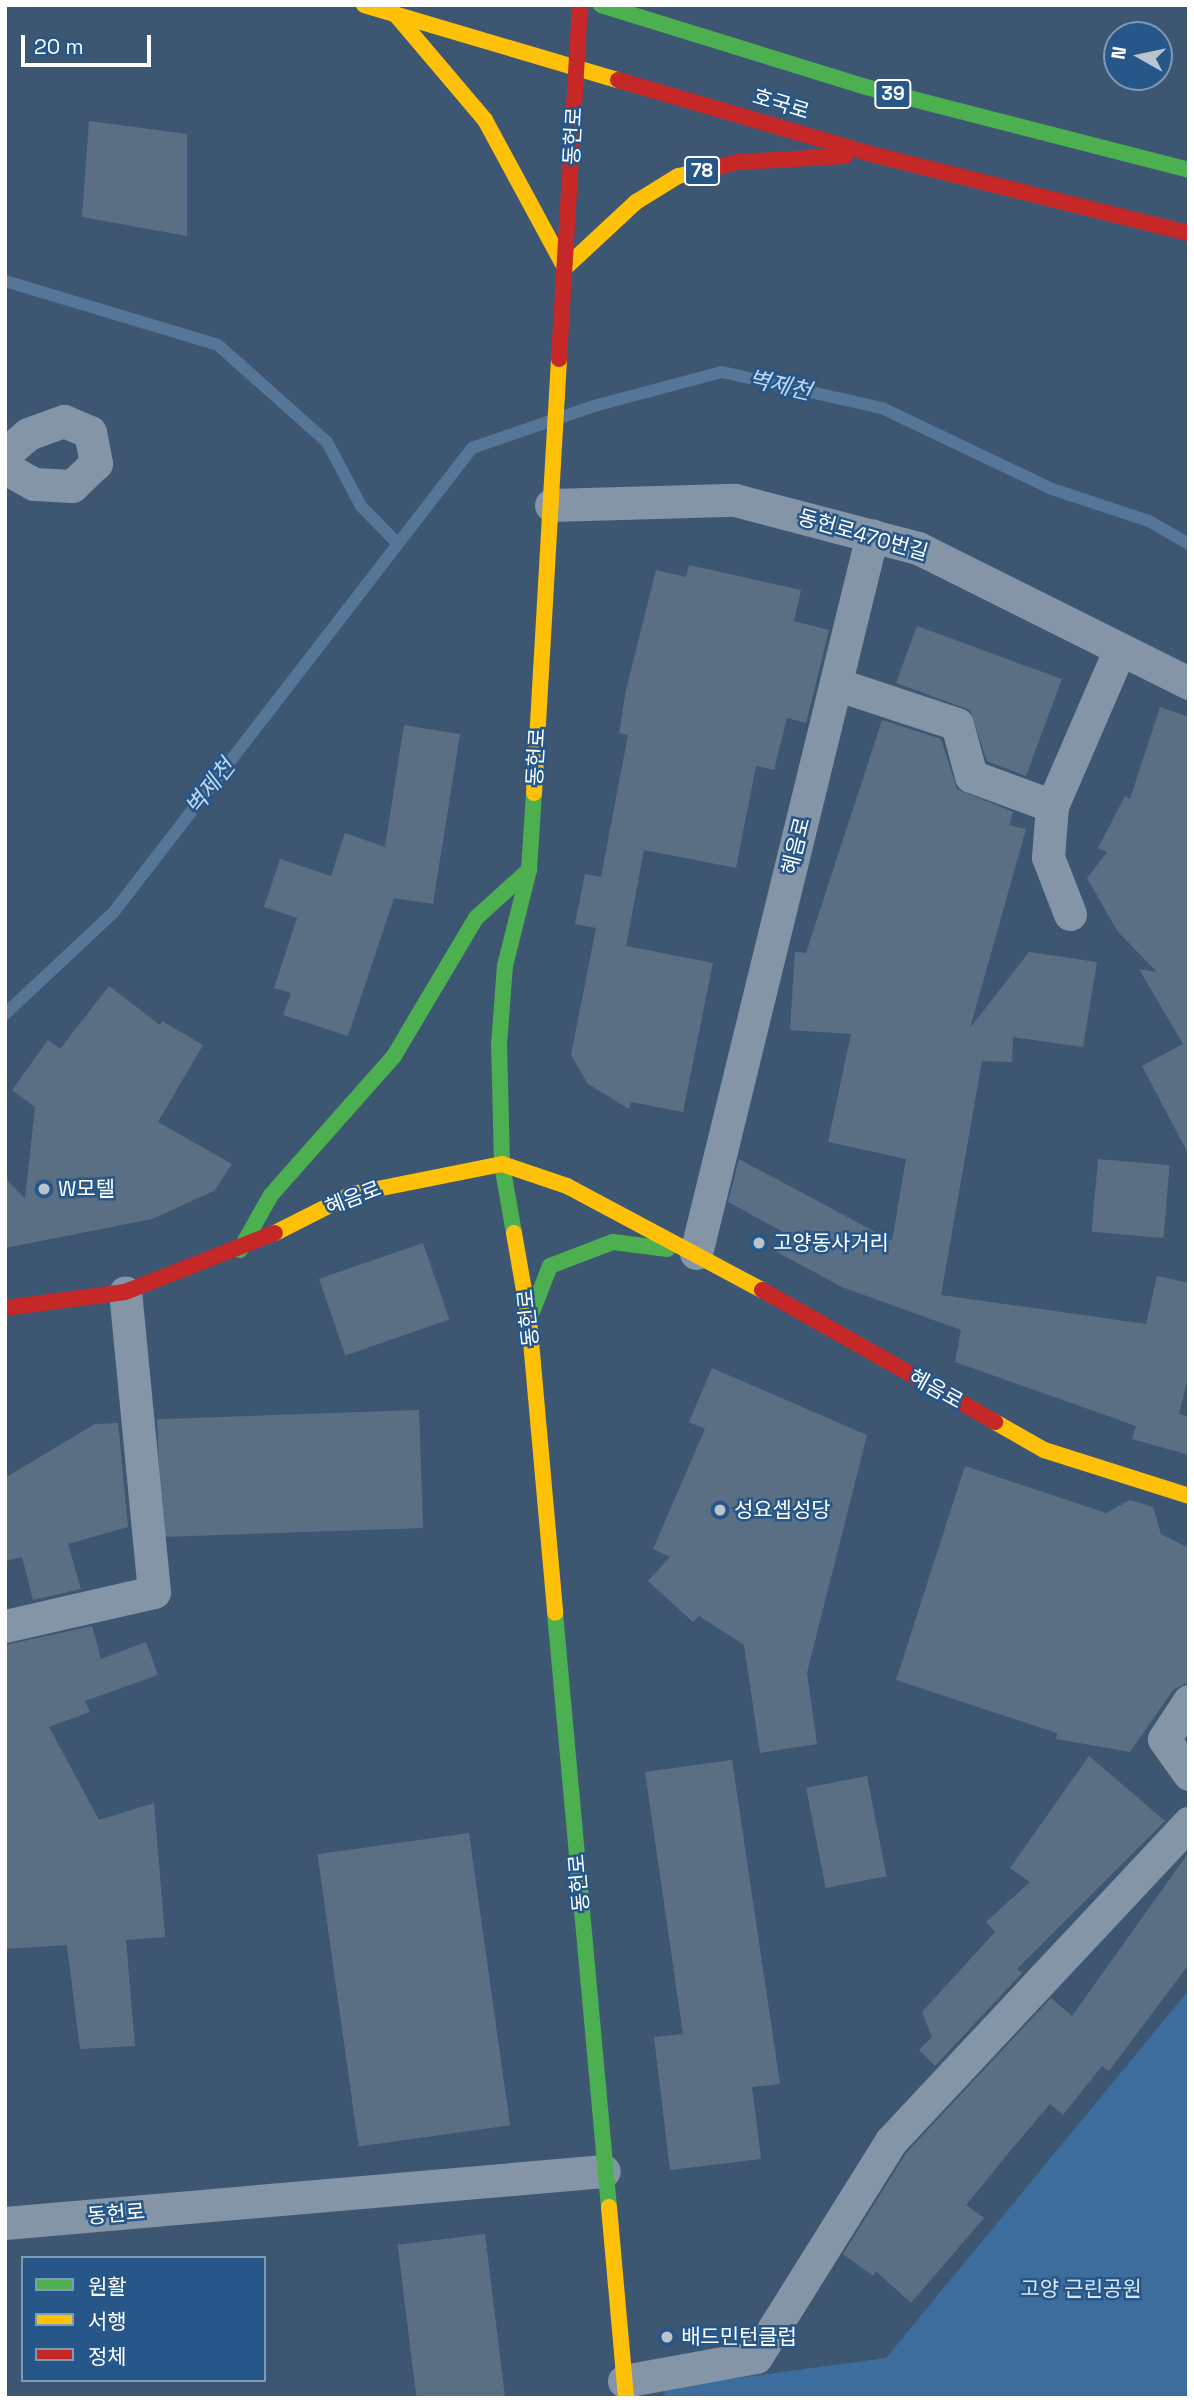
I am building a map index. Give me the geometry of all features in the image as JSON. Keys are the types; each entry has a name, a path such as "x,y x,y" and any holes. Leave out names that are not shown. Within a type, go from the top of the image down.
{"main road":[{"name":"호국로","path":"364,5 577,64 871,154 1189,233"},
{"name":"동헌로","path":"580,5 529,870 505,966 499,1045 502,1164 529,1319 625,2389"},
{"name":"호국로","path":"601,5 866,87 1189,170"},
{"path":"396,15 485,120 565,268"},
{"name":"78","path":"565,268 636,202 678,176 739,162 871,154"},
{"path":"240,1250 271,1195 394,1056 476,918 529,870"},
{"name":"혜음로","path":"5,1308 125,1292 240,1250 352,1194 502,1164 567,1186 696,1253 1044,1450 1189,1496"},
{"path":"529,1319 550,1266 614,1242 696,1253"}],"street":[{"path":"5,454 28,434 64,421 90,432 96,463 72,486 34,484 5,468"},
{"name":"동헌로470번길","path":"551,505 735,500 873,535 918,548 1189,683"},
{"name":"혜음로","path":"696,1253 873,535"},
{"path":"1070,914 1048,857 1052,806 1121,649"},
{"path":"836,684 957,724 971,776 1052,806"},
{"path":"5,1626 155,1592 125,1292"},
{"path":"1189,1701 1164,1739 1189,1774"},
{"name":"동헌로","path":"625,2389 756,2357 891,2141 1189,1823"},
{"name":"동헌로","path":"5,2223 604,2171"}],"green space":[{"name":"고양 근린공원","path":"1189,1990 1189,2398 665,2398 664,2388 886,2358"}],"building":[{"path":"89,121 187,134 187,236 82,217"},
{"path":"689,565 801,590 794,621 829,630 806,723 787,718 774,770 756,766 736,868 644,850 626,946 713,963 683,1112 631,1102 629,1109 588,1084 571,1055 596,928 575,924 585,874 601,877 628,735 619,733 626,690 656,570 686,577"},
{"path":"917,626 1062,679 1026,776 987,761 970,710 896,683"},
{"path":"1160,707 1189,717 1189,1155 1142,1066 1183,1044 1139,969 1157,972 1118,932 1087,878 1107,852 1098,848 1125,796 1130,799"},
{"path":"882,720 941,739 957,789 1013,812 1009,825 1026,829 970,1028 1029,952 1097,962 1083,1047 1013,1037 1012,1062 982,1061 941,1295 1146,1324 1157,1276 1189,1283 1189,1372 1179,1414 1189,1417 1189,1455 1132,1439 1136,1426 955,1362 961,1330 842,1287 777,1252 787,1234 728,1202 739,1159 892,1241 906,1159 828,1142 851,1034 790,1030 795,952 806,953"},
{"path":"404,725 460,734 433,904 394,898 348,1036 283,1015 291,993 274,988 297,918 264,907 280,859 331,876 345,833 385,847"},
{"path":"109,986 160,1025 162,1021 203,1045 158,1122 232,1164 214,1191 152,1219 5,1248 5,1178 25,1199 35,1107 12,1090 48,1040 60,1049"},
{"path":"1098,1159 1170,1165 1163,1238 1092,1232"},
{"path":"423,1243 449,1320 345,1355 319,1279"},
{"path":"712,1368 867,1435 807,1673 817,1744 760,1753 744,1645 699,1616 693,1622 648,1581 670,1557 653,1549 705,1429 689,1422"},
{"path":"419,1410 423,1528 161,1537 157,1419"},
{"path":"118,1423 128,1527 68,1544 81,1589 33,1600 22,1557 5,1561 5,1478 95,1424"},
{"path":"965,1466 1106,1513 1130,1500 1153,1507 1161,1534 1189,1548 1189,1682 1173,1690 1130,1752 1056,1739 1057,1733 896,1680"},
{"path":"92,1626 101,1659 146,1642 158,1675 85,1701 90,1712 49,1727 99,1820 154,1803 165,1937 126,1940 135,2046 80,2049 67,1945 5,1949 5,1645"},
{"path":"1089,1756 1165,1821 1017,1969 1022,1973 935,2066 919,2050 932,2037 922,2012 995,1932 986,1922 1030,1882 1010,1868"},
{"path":"732,1760 780,2084 752,2087 761,2159 670,2170 654,2037 683,2034 645,1772"},
{"path":"867,1776 886,1876 826,1888 806,1788"},
{"path":"469,1833 510,2125 359,2146 317,1854"},
{"path":"1189,1852 1189,1964 1109,2071 1102,2066 1063,2115 1050,2104 1011,2150 966,2205 984,2218 911,2303 876,2271 873,2276 843,2254 906,2153 1051,1998 1072,2016"},
{"path":"485,2234 505,2398 416,2398 398,2245"}],"waterway":[{"name":"벽제천","path":"5,281 218,345 327,442 361,506 397,543"},
{"name":"벽제천","path":"5,1014 113,913 472,448 594,406 722,372 882,408 1052,489 1149,521 1189,544"}],"traffic: fast":[{"path":"601,5 866,87 1189,170"},
{"path":"514,1233 502,1164 499,1045 505,966 529,870 534,793"},
{"path":"240,1250 271,1195 394,1056 476,918 529,870"},
{"path":"530,1317 550,1266 613,1242 668,1249"},
{"path":"555,1613 609,2207"}],"traffic: slow":[{"path":"364,5 618,80"},
{"path":"396,15 485,120 565,268 636,202 678,176 706,170"},
{"path":"534,793 559,359"},
{"path":"275,1233 352,1194 502,1164 567,1186 762,1290"},
{"path":"514,1233 529,1319 555,1613"},
{"path":"995,1422 1044,1450 1189,1496"},
{"path":"609,2207 626,2398"}],"traffic: jam":[{"path":"559,359 580,5"},
{"path":"618,80 871,154 1189,233"},
{"path":"706,170 739,162 845,156"},
{"path":"5,1308 125,1292 275,1233"},
{"path":"762,1290 995,1422"}],"place":[{"name":"W모텔","path":"44,1189"},
{"name":"고양동사거리","path":"759,1243"},
{"name":"성요셉성당","path":"720,1510"},
{"name":"배드민턴클럽","path":"667,2337"}]}
